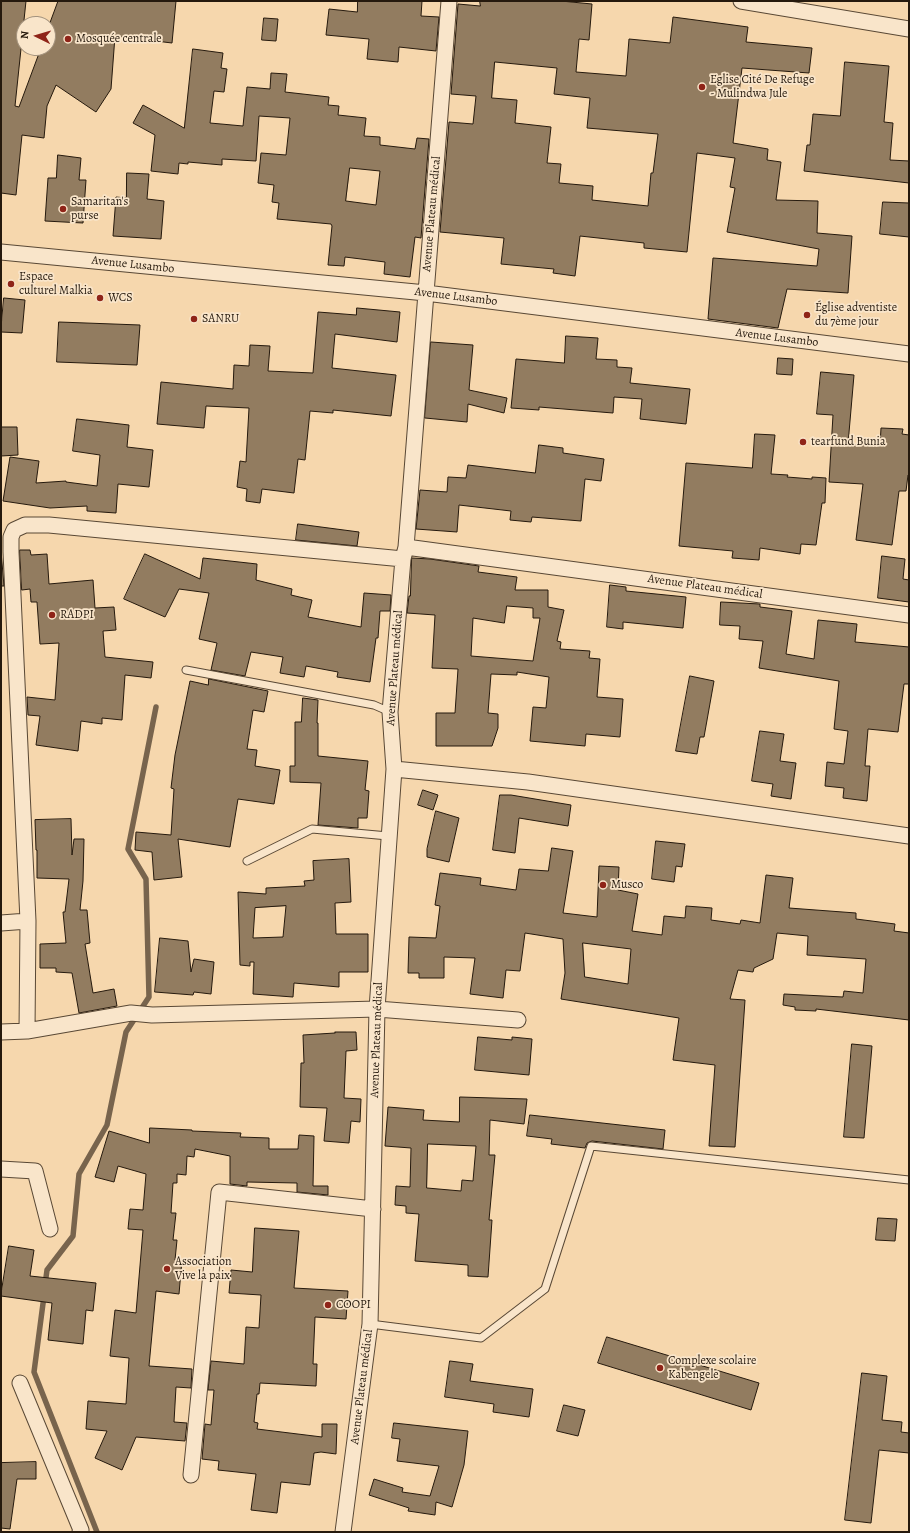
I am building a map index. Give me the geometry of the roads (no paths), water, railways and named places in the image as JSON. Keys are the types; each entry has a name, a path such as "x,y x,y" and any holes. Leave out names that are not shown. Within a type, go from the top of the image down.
{"street":[{"name":"Avenue Plateau médical","path":"343,1532 370,1324 377,1009 388,836 394,768 390,712 405,553 449,1"},
{"path":"741,1 909,29"},
{"name":"Avenue Lusambo","path":"1,252 426,293 909,354"},
{"path":"27,1031 28,921 11,552 11,537 14,530 25,525 49,525 405,553"},
{"name":"Avenue Plateau médical","path":"405,553 909,615"},
{"path":"394,768 528,782 909,836"},
{"path":"1,923 28,921"},
{"path":"1,1032 27,1031 131,1013 152,1015 377,1009 518,1020"},
{"path":"1,1169 35,1171 50,1229"},
{"path":"191,1475 218,1192 373,1209"},
{"path":"20,1384 81,1530 80,1532"}],"lane":[{"path":"186,670 374,705 390,712"},
{"path":"247,861 312,829 388,836"},
{"path":"370,1324 482,1338 544,1289 591,1146 909,1180"}],"waterway":[{"path":"45,1285 47,1270 73,1236 79,1174 107,1125 126,1032 149,997 146,879 128,849 156,707"},
{"path":"44,1296 34,1372 97,1532"}],"place":[{"name":"Mosquée centrale","path":"68,39"},
{"name":"Eglise Cité De Refuge - Mulindwa Jule","path":"702,87"},
{"name":"Samaritan's purse","path":"63,209"},
{"name":"Espace culturel Malkia","path":"11,284"},
{"name":"WCS","path":"100,298"},
{"name":"Église adventiste du 7ème jour","path":"807,315"},
{"name":"SANRU","path":"194,319"},
{"name":"tearfund Bunia","path":"803,442"},
{"name":"RADPI","path":"52,615"},
{"name":"Musco","path":"603,885"},
{"name":"Association Vive la paix","path":"167,1269"},
{"name":"COOPI","path":"328,1305"},
{"name":"Complexe scolaire Kabengele","path":"660,1368"}]}
